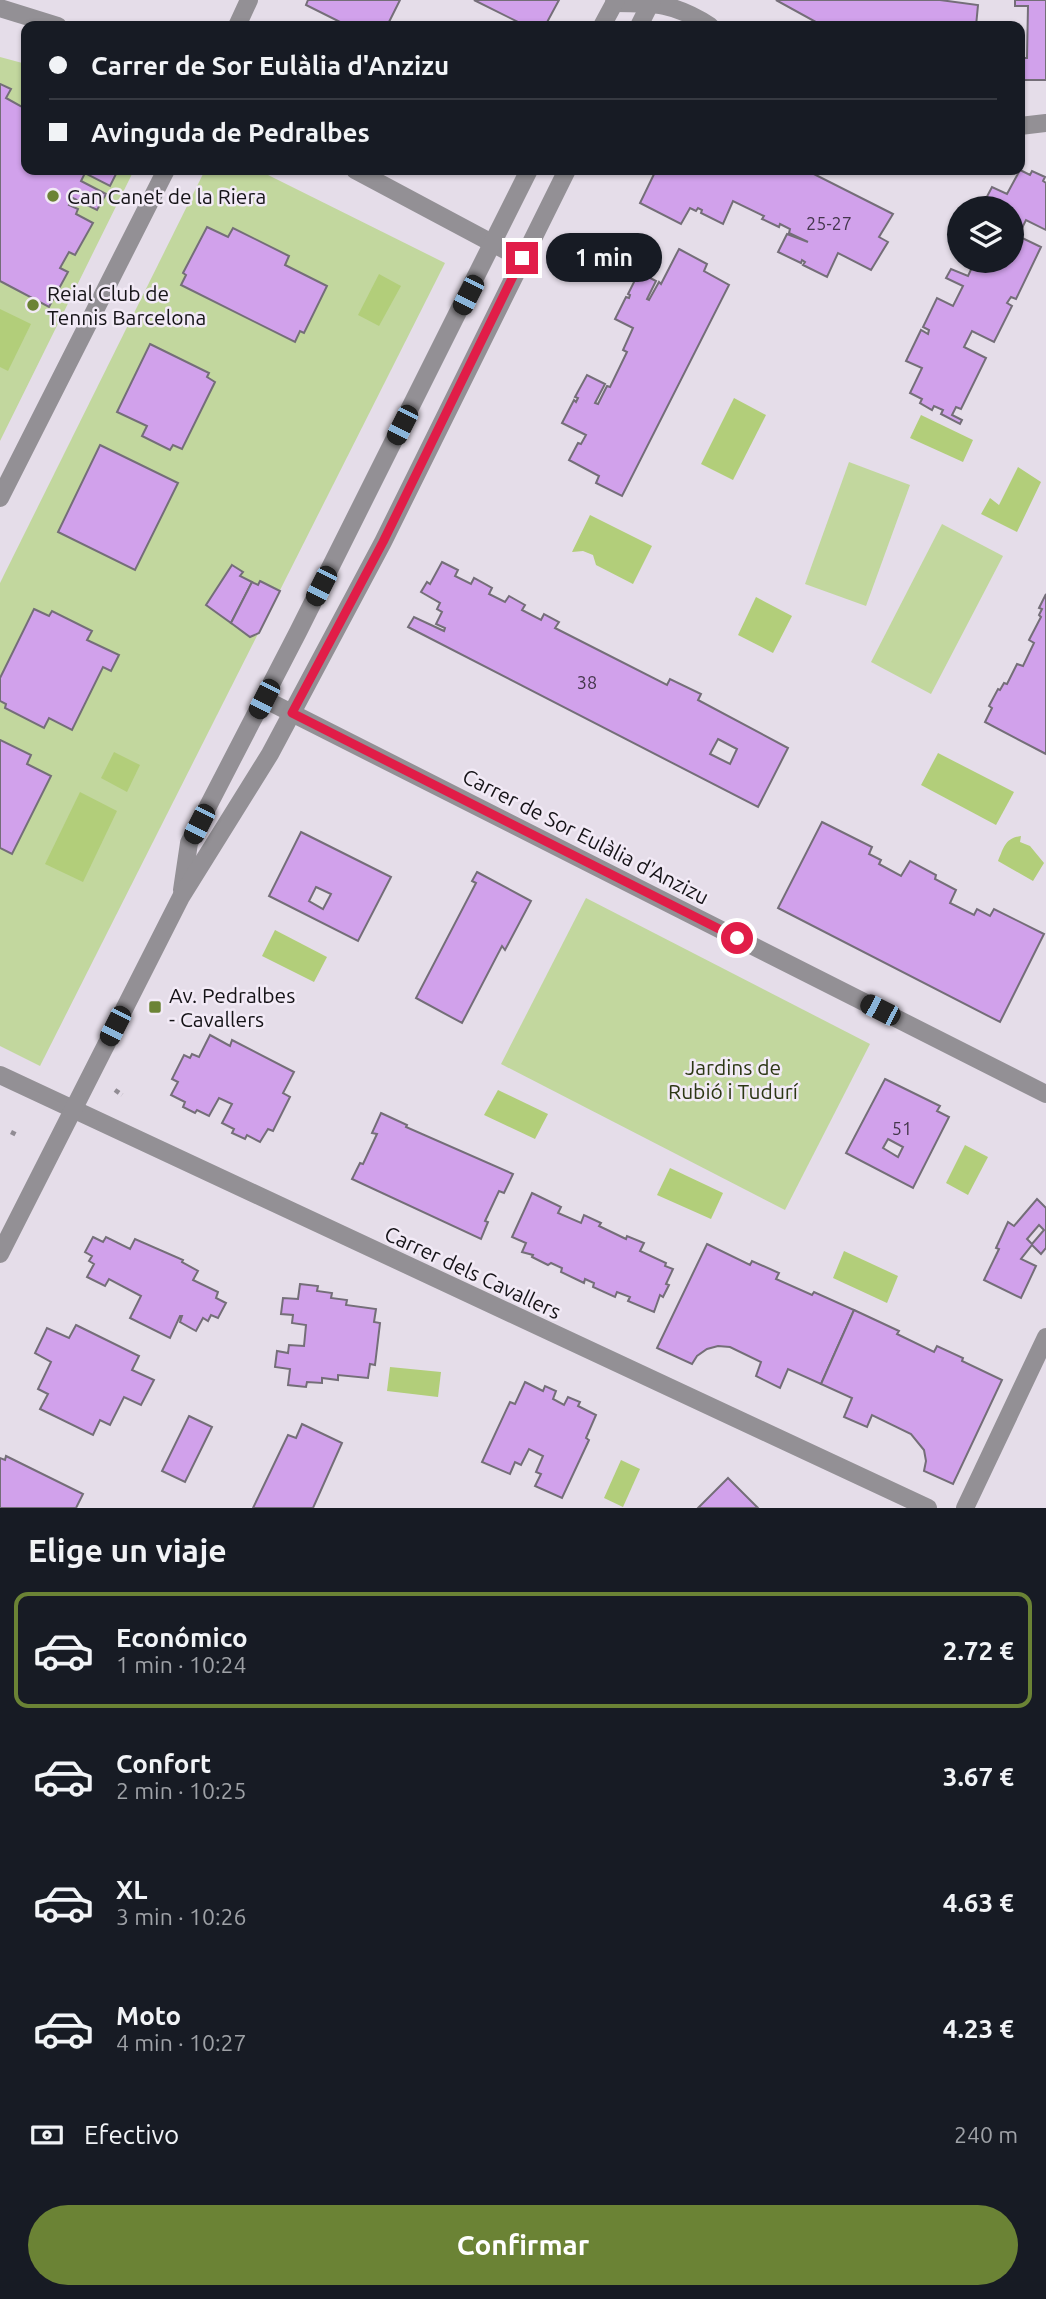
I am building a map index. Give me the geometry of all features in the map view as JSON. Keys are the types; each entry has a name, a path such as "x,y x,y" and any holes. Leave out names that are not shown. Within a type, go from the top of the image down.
{"street":[{"path":"239,21 249,0"},
{"path":"605,21 615,2 651,2 684,10 702,21"},
{"path":"642,21 651,2"},
{"path":"0,8 42,21"},
{"path":"1025,126 1046,124"},
{"path":"0,498 163,175"},
{"path":"364,175 522,258"},
{"path":"181,897 189,843 526,175"},
{"path":"0,1254 181,897 270,754 383,542 564,175"},
{"name":"Carrer de Sor Eulàlia d'Anzizu","path":"264,699 1046,1094"},
{"name":"Carrer dels Cavallers","path":"0,1075 928,1508"},
{"path":"965,1508 1046,1337"}],"path":[{"path":"115,1090 122,1095"}],"green space":[{"name":"Reial Club de Tennis Barcelona","path":"0,57 21,63 21,175 132,175 0,441"},
{"path":"203,175 268,175 445,263 40,1066 0,1046 0,583"},
{"path":"849,462 910,485 866,606 805,584"},
{"path":"942,524 1003,556 931,694 871,662"},
{"name":"Jardins de Rubió i Tudurí","path":"586,898 870,1044 785,1210 501,1064"}],"shaded area":[{"path":"379,274 401,286 379,326 358,315"},
{"path":"0,309 31,324 8,371 0,367"},
{"path":"734,398 766,415 733,480 701,464"},
{"path":"921,415 973,440 963,462 910,438"},
{"path":"1018,467 1041,482 1017,532 981,514 990,498 999,505"},
{"path":"590,515 652,546 633,584 596,565 593,555 583,551 572,552"},
{"path":"756,597 792,616 773,653 738,635"},
{"path":"114,752 140,765 127,792 101,778"},
{"path":"938,753 1014,792 996,825 921,785"},
{"path":"80,792 117,811 83,882 45,864"},
{"path":"1021,836 1020,842 1030,846 1044,863 1033,881 998,861 1008,841"},
{"path":"275,930 327,957 314,982 262,956"},
{"path":"498,1090 548,1114 535,1139 484,1115"},
{"path":"965,1145 988,1157 968,1195 946,1183"},
{"path":"670,1168 723,1193 711,1219 657,1195"},
{"path":"844,1251 898,1276 887,1303 833,1278"},
{"path":"390,1367 441,1372 438,1397 387,1391"},
{"path":"621,1460 640,1469 623,1507 604,1498"}],"building":[{"path":"308,0 400,0 390,21 338,21 306,5"},
{"path":"474,0 559,0 548,21 516,21"},
{"path":"776,0 940,0 978,5 976,21 814,21"},
{"path":"1015,0 1046,0 1046,80 1025,80 1028,6 1015,6"},
{"name":"Can Canet de la Riera","path":"0,84 11,89 6,98 21,106 21,175 84,175 81,181 106,194 97,210 73,198 69,205 78,209 76,214 93,223 75,255 69,252 60,268 68,272 49,307 0,281"},
{"path":"1032,171 1045,177 1046,230 1026,220 1024,224 1024,196 987,196 992,187 1007,194 1017,175 1025,175 1025,172 1030,175"},
{"name":"Can Canet de la Riera","path":"89,175 116,175 110,186"},
{"path":"654,175 816,175 893,214 879,237 888,242 871,270 838,253 827,277 803,265 805,262 802,260 801,263 778,252 787,234 808,242 789,233 790,229 762,219 764,216 733,201 723,224 701,213 702,210 698,208 696,211 690,208 681,224 640,203"},
{"path":"207,227 228,237 233,228 289,256 285,265 327,286 304,333 300,331 295,342 181,285 186,275 183,273"},
{"path":"1024,239 1041,247 1016,299 1011,297 1007,303 1012,306 994,342 972,331 964,347 986,358 961,409 956,407 952,415 962,420 960,424 941,414 943,410 934,406 932,410 920,403 922,399 910,393 922,368 906,361 921,330 928,334 929,330 923,327 937,298 953,306 963,286 946,278 949,273 968,276 969,273 1024,273"},
{"path":"679,249 707,264 704,271 729,285 622,496 596,483 599,476 569,460 578,443 581,444 586,435 562,423 574,400 576,402 578,398 575,397 587,375 605,384 595,403 598,404 607,386 610,387 627,352 623,350 633,328 615,319 626,297 629,298 628,294 639,272 656,281 647,299 649,300 659,282 661,284"},
{"path":"150,344 209,373 207,377 215,382 182,449 173,445 170,450 142,436 147,426 117,412"},
{"path":"100,445 178,483 135,570 58,532"},
{"path":"442,562 458,570 455,576 471,584 474,578 492,588 489,594 505,602 509,596 525,605 522,610 541,620 544,614 559,622 555,628 667,685 670,679 701,694 698,700 788,748 758,807 408,627 414,617 444,631 445,628 436,624 442,612 437,609 440,603 421,592 427,582 430,584","holes":["718,739 737,749 730,764 710,754"]},
{"path":"232,565 243,572 240,576 252,582 231,623 206,605"},
{"path":"260,581 280,591 259,633 250,637 231,623 252,582 258,585"},
{"path":"1046,594 1046,754 985,722 992,708 989,706 998,689 1000,690 1004,683 1007,684 1017,664 1023,666 1034,643 1029,640 1041,617 1039,615 1042,609 1039,608"},
{"path":"34,609 49,616 52,611 92,631 87,640 119,655 111,671 103,667 72,730 49,718 44,728 5,708 6,704 0,701 0,678"},
{"path":"0,740 31,755 27,764 51,776 12,854 0,848"},
{"path":"822,822 872,847 869,854 881,860 879,864 901,876 910,861 936,875 935,879 956,890 950,903 974,915 977,909 990,916 994,909 1044,934 1000,1022 778,908"},
{"path":"301,832 391,877 358,941 269,896","holes":["316,887 331,894 323,909 309,901"]},
{"path":"477,872 531,901 505,950 502,946 462,1023 416,998 476,883 472,881"},
{"path":"210,1035 230,1046 232,1040 294,1072 283,1093 290,1097 273,1131 268,1129 260,1142 247,1135 245,1139 232,1133 234,1129 222,1123 232,1104 219,1098 209,1116 183,1107 185,1102 171,1095 178,1082 172,1079 184,1055 190,1058 192,1054 199,1057"},
{"path":"885,1079 940,1106 937,1111 949,1117 913,1188 846,1153","holes":["888,1139 903,1147 898,1157 883,1148"]},
{"path":"381,1113 407,1125 406,1127 513,1174 504,1193 499,1191 485,1221 488,1222 481,1239 352,1179 360,1163 363,1164 377,1134 372,1133"},
{"path":"532,1193 561,1207 558,1213 581,1223 584,1215 601,1223 599,1226 626,1239 627,1236 644,1243 640,1251 673,1269 666,1284 669,1285 663,1297 660,1295 654,1312 628,1301 630,1297 617,1292 615,1297 593,1287 594,1283 585,1279 584,1283 561,1272 562,1268 551,1263 548,1265 532,1257 533,1255 522,1252 526,1243 512,1237"},
{"path":"1037,1199 1046,1208 1046,1248 1041,1254 1032,1245 1021,1259 1036,1266 1021,1298 984,1280 1008,1222 1014,1226","holes":["1039,1225 1044,1230 1032,1244 1027,1239"]},
{"path":"93,1237 103,1242 106,1237 130,1249 135,1239 183,1260 182,1262 198,1271 193,1280 218,1292 216,1298 226,1303 218,1318 211,1315 208,1321 203,1318 196,1331 180,1322 180,1316 170,1338 130,1318 141,1296 109,1279 105,1286 87,1277 94,1264 89,1261 92,1256 85,1252"},
{"path":"707,1244 750,1265 752,1261 779,1273 776,1279 854,1310 821,1384 788,1369 780,1388 756,1376 761,1362 730,1347 707,1349 697,1356 692,1364 657,1348"},
{"path":"300,1284 318,1286 317,1291 332,1293 331,1298 347,1300 346,1305 376,1309 374,1322 380,1323 375,1365 370,1364 368,1378 338,1375 338,1380 322,1378 322,1383 307,1382 306,1387 288,1385 290,1369 275,1367 277,1351 288,1353 289,1345 304,1346 306,1325 292,1323 293,1315 281,1314 283,1298 298,1299"},
{"path":"854,1310 899,1331 897,1334 934,1352 937,1346 1002,1380 953,1484 924,1471 924,1450 911,1434 872,1415 867,1427 844,1417 852,1398 821,1384"},
{"path":"76,1325 139,1356 132,1370 154,1380 141,1405 124,1397 110,1425 100,1420 93,1435 40,1409 48,1394 38,1389 51,1362 35,1353 47,1328 69,1338"},
{"path":"525,1382 543,1391 545,1386 556,1391 553,1399 564,1405 568,1397 580,1402 578,1406 596,1415 586,1438 589,1440 562,1498 535,1486 541,1474 536,1472 543,1456 529,1449 521,1465 515,1462 510,1474 482,1462 510,1402 515,1404"},
{"path":"189,1416 212,1427 185,1482 162,1471"},
{"path":"302,1424 342,1443 313,1508 253,1508 288,1435 296,1438"},
{"path":"6,1456 83,1494 76,1508 0,1508 0,1458 5,1460"},
{"path":"728,1478 758,1508 698,1508"}],"place":[{"name":"Can Canet de la Riera","path":"53,196"},
{"name":"Reial Club de Tennis Barcelona","path":"33,305"},
{"name":"Av. Pedralbes - Cavallers","path":"155,1007"}],"route":[{"path":"522,258 383,542 292,713 737,938"}]}
